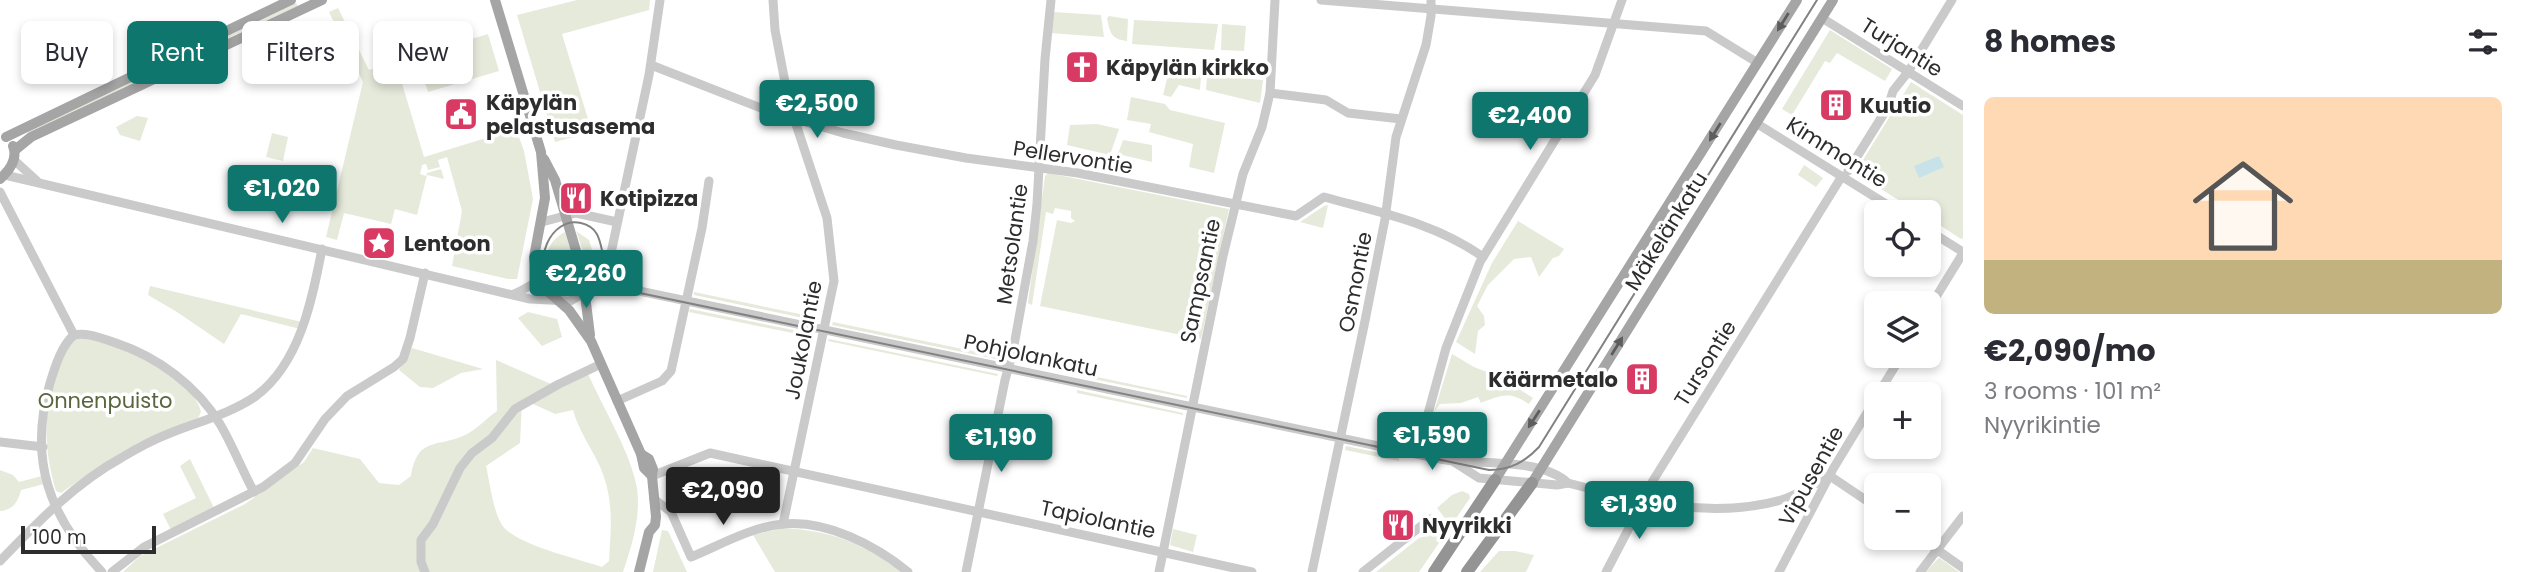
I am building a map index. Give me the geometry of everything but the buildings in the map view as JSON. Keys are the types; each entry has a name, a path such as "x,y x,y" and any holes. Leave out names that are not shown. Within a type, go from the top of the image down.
{"highway":[{"path":"1434,572 1495,480"},
{"path":"1467,572 1532,483"}],"main road":[{"path":"15,155 3,136 291,0"},
{"path":"3,177 15,155 31,137 307,3 322,0"},
{"path":"495,0 541,152 555,180 566,214 582,271 591,341"},
{"name":"Mäkelänkatu","path":"1495,480 1797,0"},
{"name":"Mäkelänkatu","path":"1532,483 1831,1"},
{"path":"541,152 545,198 534,257 539,282 574,315 591,341 641,454 644,468 652,476 654,504 648,520 649,532 639,572"}],"street":[{"path":"3,177 37,181 530,299 572,301 601,283 651,65 660,0"},
{"name":"Joukolantie","path":"773,0 783,74 794,118 820,195 830,236 834,281 783,524"},
{"name":"Metsolantie","path":"966,572 1013,351 1033,241 1040,168 1042,90 1051,0"},
{"name":"Sampsantie","path":"1159,572 1235,205 1243,174 1262,127 1270,93 1275,0"},
{"path":"1321,0 1430,5 1706,31 1758,63"},
{"path":"1417,454 1446,348 1483,257 1595,75 1622,0"},
{"name":"Tursontie","path":"1606,572 1640,508 1641,500 1888,107 1893,91 1908,72 1952,0"},
{"name":"Osmontie","path":"1310,571 1386,214 1393,156 1401,119 1426,45 1430,5"},
{"name":"Turjantie","path":"1822,18 1963,106"},
{"name":"Pellervontie","path":"651,65 766,110 843,133 896,145 1078,173 1296,216 1324,197 1386,214 1452,237 1483,257"},
{"path":"1270,93 1325,100 1348,113 1401,119"},
{"name":"Kimmontie","path":"1756,123 1845,173 1882,200"},
{"path":"15,155 37,181"},
{"path":"617,401 662,382 669,375 709,181"},
{"path":"0,192 74,335"},
{"path":"542,222 566,214 580,214 617,222"},
{"path":"1939,291 1963,252 1941,238"},
{"path":"0,561 54,506 101,469 159,438 255,396 270,383 284,366 302,328 322,249"},
{"path":"514,294 564,269 582,271"},
{"name":"Pohjolankatu","path":"582,271 601,283 1417,454 1452,461 1507,463 1540,470 1560,476 1568,484"},
{"path":"112,572 144,547 254,492 295,463 331,411 347,396 403,359 425,274"},
{"path":"102,572 83,553 54,506 43,466 45,401 63,349 74,335 110,341 146,355 187,384 214,416 254,492"},
{"path":"425,572 421,562 421,540 433,524 460,468 472,453 492,438 515,409 601,364"},
{"name":"Vipusentie","path":"1779,572 1830,475 1864,418"},
{"path":"0,442 43,447"},
{"name":"Tapiolantie","path":"652,476 707,452 1252,572"},
{"name":"Pohjolankatu","path":"1452,461 1475,476 1495,480 1568,484"},
{"path":"1568,484 1641,500 1698,509 1724,510 1784,499 1830,475 1864,498"},
{"path":"654,504 671,512 691,557 752,532 783,524 812,526 848,536 875,548 908,572"},
{"path":"1941,545 1963,516"},
{"path":"1363,572 1430,519"},
{"path":"1920,572 1937,550 1963,568"}],"green space":[{"path":"577,0 650,0 649,10 562,34 592,132 555,142 517,15"},
{"path":"296,3 298,6 265,21 258,21"},
{"path":"338,8 344,21 333,21 329,12"},
{"path":"1053,12 1101,15 1104,37 1050,33"},
{"path":"1107,18 1128,19 1127,41 1112,34"},
{"path":"1134,20 1218,24 1214,50 1132,44"},
{"path":"1222,24 1246,26 1244,51 1221,50"},
{"path":"242,29 242,32 228,38"},
{"path":"1830,30 1892,69 1885,81 1837,53 1830,63 1825,61 1792,115 1782,109"},
{"path":"488,34 499,71 473,79 473,39"},
{"path":"359,50 369,70 373,69 373,84 402,84 424,157 516,129 524,151 533,199 517,279 452,266 462,211 447,157 438,160 440,167 428,170 426,164 422,165 420,174 426,176 427,173 441,169 444,179 427,175 417,215 395,209 391,224 344,213 337,240 326,237 363,82 359,74"},
{"path":"1170,67 1174,67 1180,75 1201,75 1200,90 1179,85 1171,97 1163,95"},
{"path":"1207,75 1263,80 1260,103 1206,90"},
{"path":"1911,82 1963,115 1963,238 1941,226 1941,200 1899,200 1855,173"},
{"path":"128,84 135,84 29,134 28,131"},
{"path":"425,84 455,84 428,92"},
{"path":"1131,97 1165,104 1170,110 1225,123 1214,173 1189,167 1193,144 1149,132 1151,124 1127,120"},
{"path":"137,116 148,118 140,141 120,135 116,127"},
{"path":"1097,124 1119,129 1110,155 1067,145 1070,125"},
{"path":"272,133 288,137 283,161 266,157"},
{"path":"1123,140 1152,145 1152,162 1118,154"},
{"path":"1804,165 1823,178 1816,187 1798,175"},
{"path":"1048,173 1229,209 1201,339 1040,306 1057,220 1071,223 1075,221 1071,218 1071,211 1055,208 1053,214 1046,212 1032,305 1028,303 1045,176"},
{"path":"1328,205 1323,228 1300,222 1324,206"},
{"path":"1518,221 1564,249 1559,256 1553,258 1539,277 1531,257 1514,259 1488,285 1477,306 1484,316 1485,325 1478,331 1475,354 1456,342 1492,263"},
{"path":"576,231 589,240 596,263 587,261"},
{"path":"565,232 574,262 562,263 548,269 549,247"},
{"path":"150,286 302,322 300,329 241,314 224,344 148,295"},
{"path":"694,292 819,318 818,321 694,295"},
{"path":"690,309 813,334 812,337 689,312"},
{"path":"528,312 557,319 562,337 542,346 518,318"},
{"path":"833,322 1001,357 1001,360 832,325"},
{"name":"Onnenpuisto","path":"77,338 131,351 150,361 192,395 201,412 198,418 127,451 61,493 56,491 49,461 47,416 60,366 67,349"},
{"path":"829,339 998,374 997,376 828,341"},
{"path":"412,348 483,369 461,373 433,388 420,387 399,370"},
{"path":"1452,354 1474,367 1500,377 1533,398 1529,404 1511,396 1500,396 1481,403 1478,397 1461,403 1440,404 1434,412"},
{"path":"496,360 551,384 522,401 520,443 486,466 494,505 502,525 533,545 602,567 609,561 611,514 608,492 601,469 573,410 555,414 531,403 588,374 623,446 637,488 637,520 623,572 123,572 140,556 245,504 304,462 313,448 360,459 379,483 399,485 411,476 418,454 424,449 467,434 497,411"},
{"path":"1083,374 1187,396 1187,398 1083,377"},
{"path":"1077,390 1183,413 1183,415 1077,393"},
{"path":"1346,446 1399,457 1399,461 1345,450"},
{"path":"190,459 214,508 171,530 163,514 196,498 180,466"},
{"path":"0,470 13,475 19,482 42,476 44,484 21,490 14,505 0,511"},
{"path":"1462,491 1469,494 1470,498 1419,572 1376,572 1419,538 1432,534 1447,521 1437,508 1452,495"},
{"path":"783,528 817,532 846,540 873,553 902,572 775,572 753,535"},
{"path":"1173,529 1197,535 1193,552 1170,545"},
{"path":"662,530 668,531 687,572 653,572"},
{"path":"1499,551 1534,555 1526,572 1480,572"},
{"path":"1941,559 1959,572 1925,572"}],"water":[{"path":"1939,156 1944,167 1919,178 1914,166"}],"tram line":[{"path":"630,287 617,281 609,272 597,234 591,227 570,223 553,234 547,244 544,265 548,275 563,284 611,287 1489,470 1504,469 1523,461 1539,447 1817,0"}],"place":[{"name":"Käpylän kirkko","path":"1082,67"},
{"name":"Kuutio","path":"1836,105"},
{"name":"Käpylän pelastusasema","path":"461,114"},
{"name":"Kotipizza","path":"576,198"},
{"name":"Lentoon","path":"379,243"},
{"name":"Käärmetalo","path":"1642,379"},
{"name":"Nyyrikki","path":"1398,525"}]}
